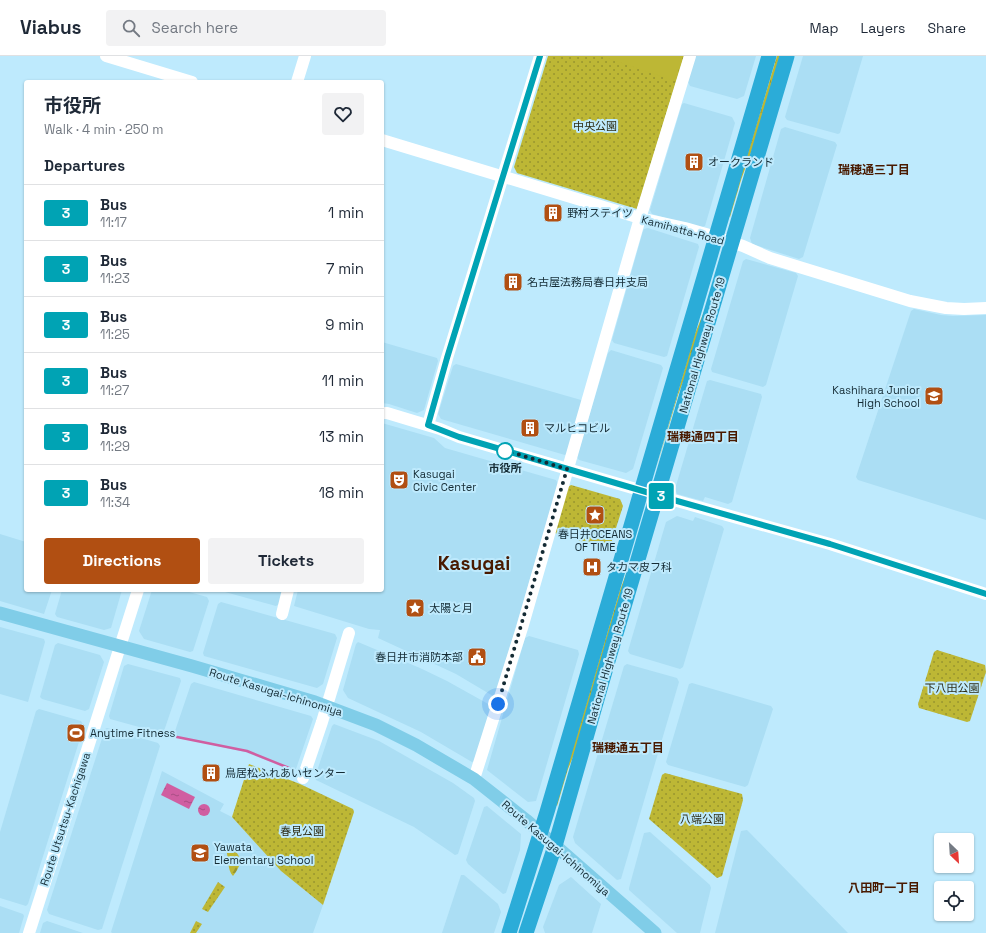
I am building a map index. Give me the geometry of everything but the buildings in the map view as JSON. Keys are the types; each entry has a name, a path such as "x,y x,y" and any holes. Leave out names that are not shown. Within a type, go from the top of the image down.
{"highway":[{"name":"National Highway Route 19","path":"508,933 540,833 770,56"},
{"name":"National Highway Route 19","path":"530,930 787,56"}],"main road":[{"name":"Route Kasugai-Ichinomiya","path":"0,613 192,666 327,706 376,725 416,745 474,779 540,833 655,933"}],"street":[{"path":"106,56 185,80"},
{"path":"298,80 305,56"},
{"path":"428,425 447,358 540,56"},
{"path":"474,779 519,636 640,218 690,56"},
{"name":"Kamihatta-Road","path":"384,141 640,218 686,228 732,243 770,258 910,301 946,308 986,308"},
{"path":"384,413 428,425 459,437 567,469 830,544 986,594"},
{"name":"Route Utsutsu-Kachigawa","path":"29,933 137,592"},
{"path":"282,614 288,592"},
{"path":"303,778 349,633"}],"shaded area":[{"path":"695,56 756,56 744,96 737,99 690,86 688,82"},
{"path":"803,56 863,56 840,133 838,134 787,120 785,117"},
{"name":"オークランド","path":"684,103 732,117 735,123 705,226 699,228 652,214 650,210 682,104"},
{"path":"785,127 835,142 837,145 803,257 799,259 752,244 750,238 781,129"},
{"path":"648,228 698,244 699,247 667,356 664,357 614,343 612,340 643,231 644,229"},
{"path":"746,259 796,273 798,276 766,385 763,387 712,372 711,369 743,261"},
{"name":"Kashihara Junior High School","path":"914,309 953,316 986,315 986,520 858,480 856,477 911,311"},
{"path":"384,343 437,358 438,361 424,410 417,413 384,403"},
{"path":"611,350 661,365 663,368 633,469 626,473 579,460 577,457 608,353"},
{"path":"456,364 581,400 583,403 568,453 565,455 441,419 438,414 453,366"},
{"path":"710,380 761,394 762,397 732,502 728,504 705,497 703,501 677,494 675,489 707,381"},
{"path":"384,424 434,438 445,448 556,480 558,484 496,694 493,696 456,674 378,638 380,630 369,629 294,606 298,592 384,592"},
{"path":"677,516 693,521 695,517 722,526 724,529 683,667 680,669 630,654 628,651 666,522"},
{"path":"0,534 24,541 24,592 51,592 44,614 0,601"},
{"path":"61,592 121,592 111,628 104,630 57,617 55,614"},
{"path":"151,592 189,592 207,597 209,601 193,651 190,652 144,639 139,631"},
{"path":"225,592 282,592 279,604 276,606"},
{"path":"221,602 335,634 337,638 323,684 317,688 204,656 203,653 218,604"},
{"path":"0,627 44,639 45,642 28,702 0,694"},
{"path":"529,636 578,650 579,654 536,801 528,802 487,770 525,638"},
{"path":"358,642 420,668 490,705 491,709 476,761 472,762 421,732 348,698 343,690 356,644"},
{"path":"58,643 100,655 104,662 89,709 85,711 42,699 40,697 55,645"},
{"path":"128,664 180,678 181,681 164,731 161,733 110,719 109,716 124,666"},
{"path":"627,664 677,678 679,682 621,879 617,880 575,843 573,837 624,666"},
{"path":"194,682 311,716 313,719 296,769 289,769 245,752 176,737 174,734 191,684"},
{"path":"692,683 771,706 773,709 748,785 745,787 668,765 666,762 689,684"},
{"path":"39,709 81,721 84,726 28,904 26,906 0,898 0,832 36,711"},
{"path":"334,724 379,741 453,783 474,798 475,801 458,854 455,855 414,827 316,780 315,777 332,726"},
{"path":"107,728 158,743 160,746 102,929 98,930 49,914 47,910 105,729"},
{"name":"Yawata Elementary School","path":"162,771 224,804 220,811 232,817 281,871 323,905 313,933 111,932"},
{"path":"487,806 521,834 520,850 506,893 503,894 468,864 466,860 484,807"},
{"path":"747,830 848,933 715,933 741,831"},
{"path":"650,832 710,885 711,888 700,933 677,933 629,890 644,833"},
{"path":"461,875 464,875 498,904 501,912 494,933 442,933"},
{"path":"571,877 601,904 592,933 545,933 543,927 559,885"},
{"path":"0,906 23,914 24,916 19,933 0,933"},
{"path":"47,921 83,933 40,933 43,923"}],"green space":[{"name":"中央公園","path":"548,56 684,56 637,209 517,173 514,167"},
{"path":"601,56 683,56 675,81"},
{"path":"777,56 781,56 730,217 729,216"},
{"path":"708,302 693,356 678,395 656,469 694,336"},
{"path":"571,485 620,499 623,506 609,550 555,533 568,487"},
{"path":"633,556 583,733 568,769 557,806 556,805 620,590"},
{"name":"下八田公園","path":"937,650 985,665 986,672 970,721 967,722 919,708 918,704 934,652"},
{"name":"春見公園","path":"249,764 300,784 353,809 354,812 323,905 281,871 232,817"},
{"name":"八端公園","path":"665,773 742,794 743,800 722,876 717,878 649,819 662,775"},
{"path":"229,846 237,853 240,860 239,867 233,876 230,871 226,850"},
{"path":"218,882 225,887 208,912 202,909"},
{"path":"196,921 202,924 196,933 190,933"}],"water":[{"path":"167,783 195,797 189,809 161,795"},
{"path":"204,804 208,806 210,810 208,814 204,816 200,814 198,810 200,806"}],"waterway":[{"path":"177,737 247,751 289,768"}],"bus line":[{"name":"3","path":"540,56 447,358 428,425 459,437 830,544 986,594"}],"place":[{"name":"オークランド","path":"694,162"},
{"name":"野村ステイツ","path":"553,213"},
{"name":"名古屋法務局春日井支局","path":"513,282"},
{"name":"Kashihara Junior High School","path":"934,396"},
{"name":"マルヒコビル","path":"530,428"},
{"name":"市役所","path":"505,451"},
{"name":"Kasugai Civic Center","path":"399,480"},
{"name":"春日井OCEANS OF TIME","path":"595,515"},
{"name":"タカマ皮フ科","path":"592,567"},
{"name":"太陽と月","path":"415,608"},
{"name":"春日井市消防本部","path":"477,657"},
{"name":"Anytime Fitness","path":"76,733"},
{"name":"鳥居松ふれあいセンター","path":"211,773"},
{"name":"Yawata Elementary School","path":"200,853"}],"district":[{"name":"瑞穂通三丁目","path":"874,170"},
{"name":"瑞穂通四丁目","path":"703,437"},
{"name":"Kasugai","path":"474,563"},
{"name":"瑞穂通五丁目","path":"628,748"},
{"name":"八田町一丁目","path":"884,888"}],"route":[{"path":"498,704 522,628 567,469 500,449 505,451"}]}
